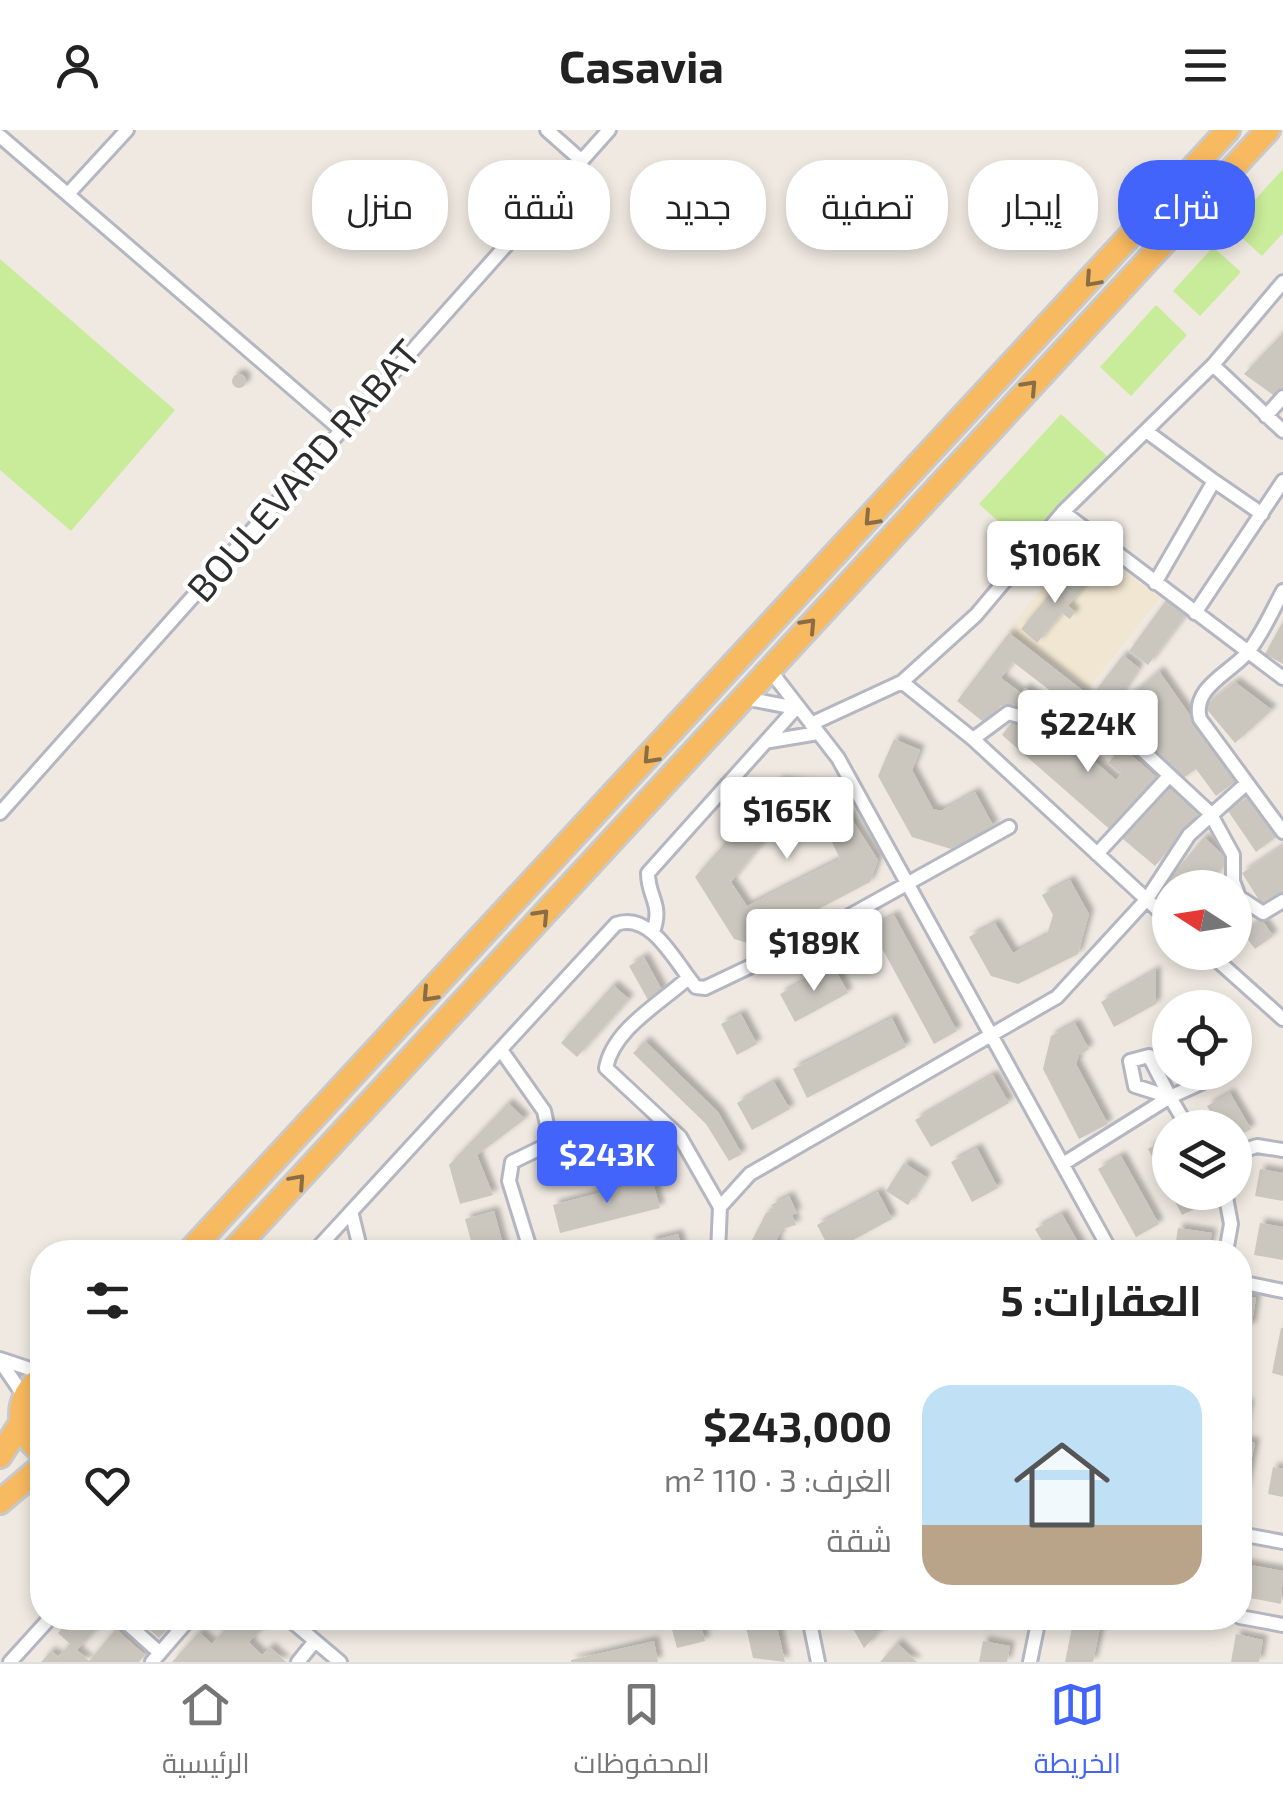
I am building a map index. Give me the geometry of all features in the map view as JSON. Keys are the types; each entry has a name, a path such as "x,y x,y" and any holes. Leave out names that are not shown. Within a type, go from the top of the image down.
{"highway":[{"path":"200,1240 1228,130"},
{"path":"243,1240 1268,130"},
{"path":"0,1456 21,1423 24,1396 30,1389"},
{"path":"21,1423 30,1442"},
{"path":"0,1502 30,1476"}],"street":[{"path":"68,194 127,130"},
{"path":"548,130 582,160"},
{"name":"BOULEVARD RABAT","path":"582,160 609,130"},
{"path":"0,136 342,430"},
{"name":"BOULEVARD RABAT","path":"0,813 502,250"},
{"path":"770,741 814,728 902,682 976,615 1063,512 1213,365 1283,282"},
{"path":"1213,365 1283,431"},
{"path":"1266,416 1283,397"},
{"path":"1146,431 1262,514"},
{"path":"1194,613 1283,481"},
{"path":"1155,583 1214,482"},
{"path":"1063,512 1283,678"},
{"path":"1281,823 1200,719 1197,706 1202,695 1248,652 1283,591"},
{"path":"768,669 838,758 1104,1240"},
{"path":"902,682 974,739 1152,904"},
{"path":"742,698 796,708"},
{"path":"653,932 658,917 648,873 796,708"},
{"path":"974,739 1002,715 1014,714 1075,732 1125,737 1210,813 1233,855 1239,896 1262,913 1283,901"},
{"path":"1097,854 1168,776"},
{"path":"720,1207 762,1165 1058,997 1146,899 1176,851 1210,813 1247,783"},
{"path":"326,1240 616,924 640,923 653,932 700,989 1010,827"},
{"path":"1228,970 1283,1018"},
{"path":"688,978 632,1027 615,1046 606,1068 680,1136 720,1207 719,1240"},
{"path":"501,1050 544,1111 551,1144"},
{"path":"1063,1164 1185,1090"},
{"path":"1170,1097 1178,1110"},
{"path":"527,1240 509,1181 510,1167 551,1144 603,1134"},
{"path":"1252,1148 1283,1150"},
{"path":"1228,1210 1228,1240"},
{"path":"352,1215 358,1240"},
{"path":"1252,1285 1283,1291"},
{"path":"0,1360 30,1371"},
{"path":"0,1360 24,1396"},
{"path":"1252,1536 1283,1542"},
{"path":"1252,1619 1283,1625"},
{"path":"10,1662 39,1630"},
{"path":"131,1630 156,1658 180,1630"},
{"path":"302,1630 340,1662"},
{"path":"811,1630 818,1662"},
{"path":"1030,1662 1037,1630"},
{"path":"298,1662 315,1642"}],"shaded area":[{"path":"1080,538 1160,598 1089,688 1008,631"}],"green space":[{"path":"1283,169 1283,233 1262,256 1255,250 1255,200"},
{"path":"1210,250 1216,250 1241,272 1200,316 1173,291"},
{"path":"0,259 175,410 71,531 0,470"},
{"path":"1156,305 1187,335 1131,396 1100,367"},
{"path":"1061,414 1109,458 1028,548 979,504"}],"building":[{"path":"1283,333 1283,390 1276,397 1244,374"},
{"path":"239,374 246,381 239,388 232,381"},
{"path":"1071,568 1088,582 1068,606 1075,612 1070,619 1062,613 1037,643 1021,629"},
{"path":"1167,599 1187,613 1148,665 1129,651"},
{"path":"1283,621 1283,664 1265,654"},
{"path":"1009,633 1091,697 1123,655 1139,668 1096,731 1080,719 1083,716 1013,662 1001,678 1021,693 1025,688 1052,708 1045,718 1028,704 1023,712 1013,704 1008,711 1001,705 986,724 957,701"},
{"path":"1159,671 1236,781 1216,796 1196,769 1179,781 1120,705"},
{"path":"1235,682 1272,710 1235,743 1204,706"},
{"path":"1012,722 1078,747 1116,780 1121,774 1108,763 1122,747 1160,780 1114,833 1002,735"},
{"path":"894,739 920,750 912,770 933,809 941,811 975,792 994,827 951,849 912,837 878,776"},
{"path":"779,781 832,788 878,860 870,882 752,944 734,939 695,877","holes":["786,813 822,821 840,859 747,906 731,882"]},
{"path":"1168,786 1199,813 1155,866 1123,839"},
{"path":"1248,797 1276,837 1256,852 1228,811"},
{"path":"1204,837 1228,860 1220,870 1176,870"},
{"path":"1283,846 1283,895 1264,908 1252,889 1252,870 1247,870"},
{"path":"1070,880 1089,914 1078,954 1018,984 991,976 969,937 995,923 1013,953 1047,935 1053,915 1042,895"},
{"path":"894,915 957,1031 934,1044 871,928"},
{"path":"1262,920 1273,936 1255,949 1252,927"},
{"path":"644,957 663,992 648,1000 629,966"},
{"path":"833,965 848,993 795,1022 780,994"},
{"path":"1156,970 1152,1006 1114,1027 1101,1002"},
{"path":"613,985 629,999 577,1057 561,1043"},
{"path":"741,1014 757,1044 737,1055 721,1024"},
{"path":"892,1018 906,1047 807,1098 793,1069"},
{"path":"1075,1023 1089,1049 1079,1055 1076,1064 1108,1124 1079,1139 1043,1069 1051,1036"},
{"path":"645,1041 718,1112 742,1154 729,1161 706,1124 633,1053"},
{"path":"993,1075 1009,1103 931,1147 915,1120"},
{"path":"774,1082 790,1109 752,1130 737,1103"},
{"path":"1230,1093 1240,1110 1209,1110 1207,1106"},
{"path":"508,1103 525,1119 477,1155 493,1195 460,1204 449,1165"},
{"path":"977,1148 998,1188 972,1202 951,1162"},
{"path":"1121,1156 1159,1224 1136,1237 1098,1169"},
{"path":"904,1163 926,1177 908,1205 886,1191"},
{"path":"1260,1169 1283,1173 1283,1201 1255,1196"},
{"path":"652,1179 660,1208 560,1233 553,1205"},
{"path":"878,1192 892,1219 853,1240 825,1240 817,1225"},
{"path":"789,1196 797,1213 792,1215 796,1225 782,1229 776,1240 752,1240 766,1213 774,1210 771,1205"},
{"path":"494,1211 502,1240 471,1240 465,1219"},
{"path":"1062,1214 1077,1240 1042,1240 1035,1229"},
{"path":"1260,1223 1283,1227 1283,1260 1254,1255"},
{"path":"1178,1228 1212,1233 1211,1240 1176,1240"},
{"path":"678,1234 680,1240 654,1240"},
{"path":"1283,1328 1283,1376 1272,1373"},
{"path":"1273,1467 1283,1469 1283,1497 1268,1494"},
{"path":"1252,1565 1283,1571 1281,1604 1252,1598"},
{"path":"95,1630 77,1650 89,1661 115,1630 145,1655 139,1662 41,1662 51,1651 58,1657 70,1644 58,1633"},
{"path":"150,1630 166,1630 159,1638"},
{"path":"224,1630 260,1630 249,1642 262,1655 270,1647 286,1662 172,1662 199,1632 212,1644"},
{"path":"672,1630 702,1630 705,1641 677,1648"},
{"path":"747,1630 778,1630 785,1662 753,1658"},
{"path":"854,1630 880,1630 864,1648"},
{"path":"1072,1630 1100,1630 1093,1662 1065,1662"},
{"path":"1236,1634 1263,1640 1259,1662 1231,1662"},
{"path":"654,1641 658,1662 571,1662 571,1660"},
{"path":"983,1641 1010,1646 1007,1662 979,1662"},
{"path":"897,1643 917,1662 880,1662"}]}
